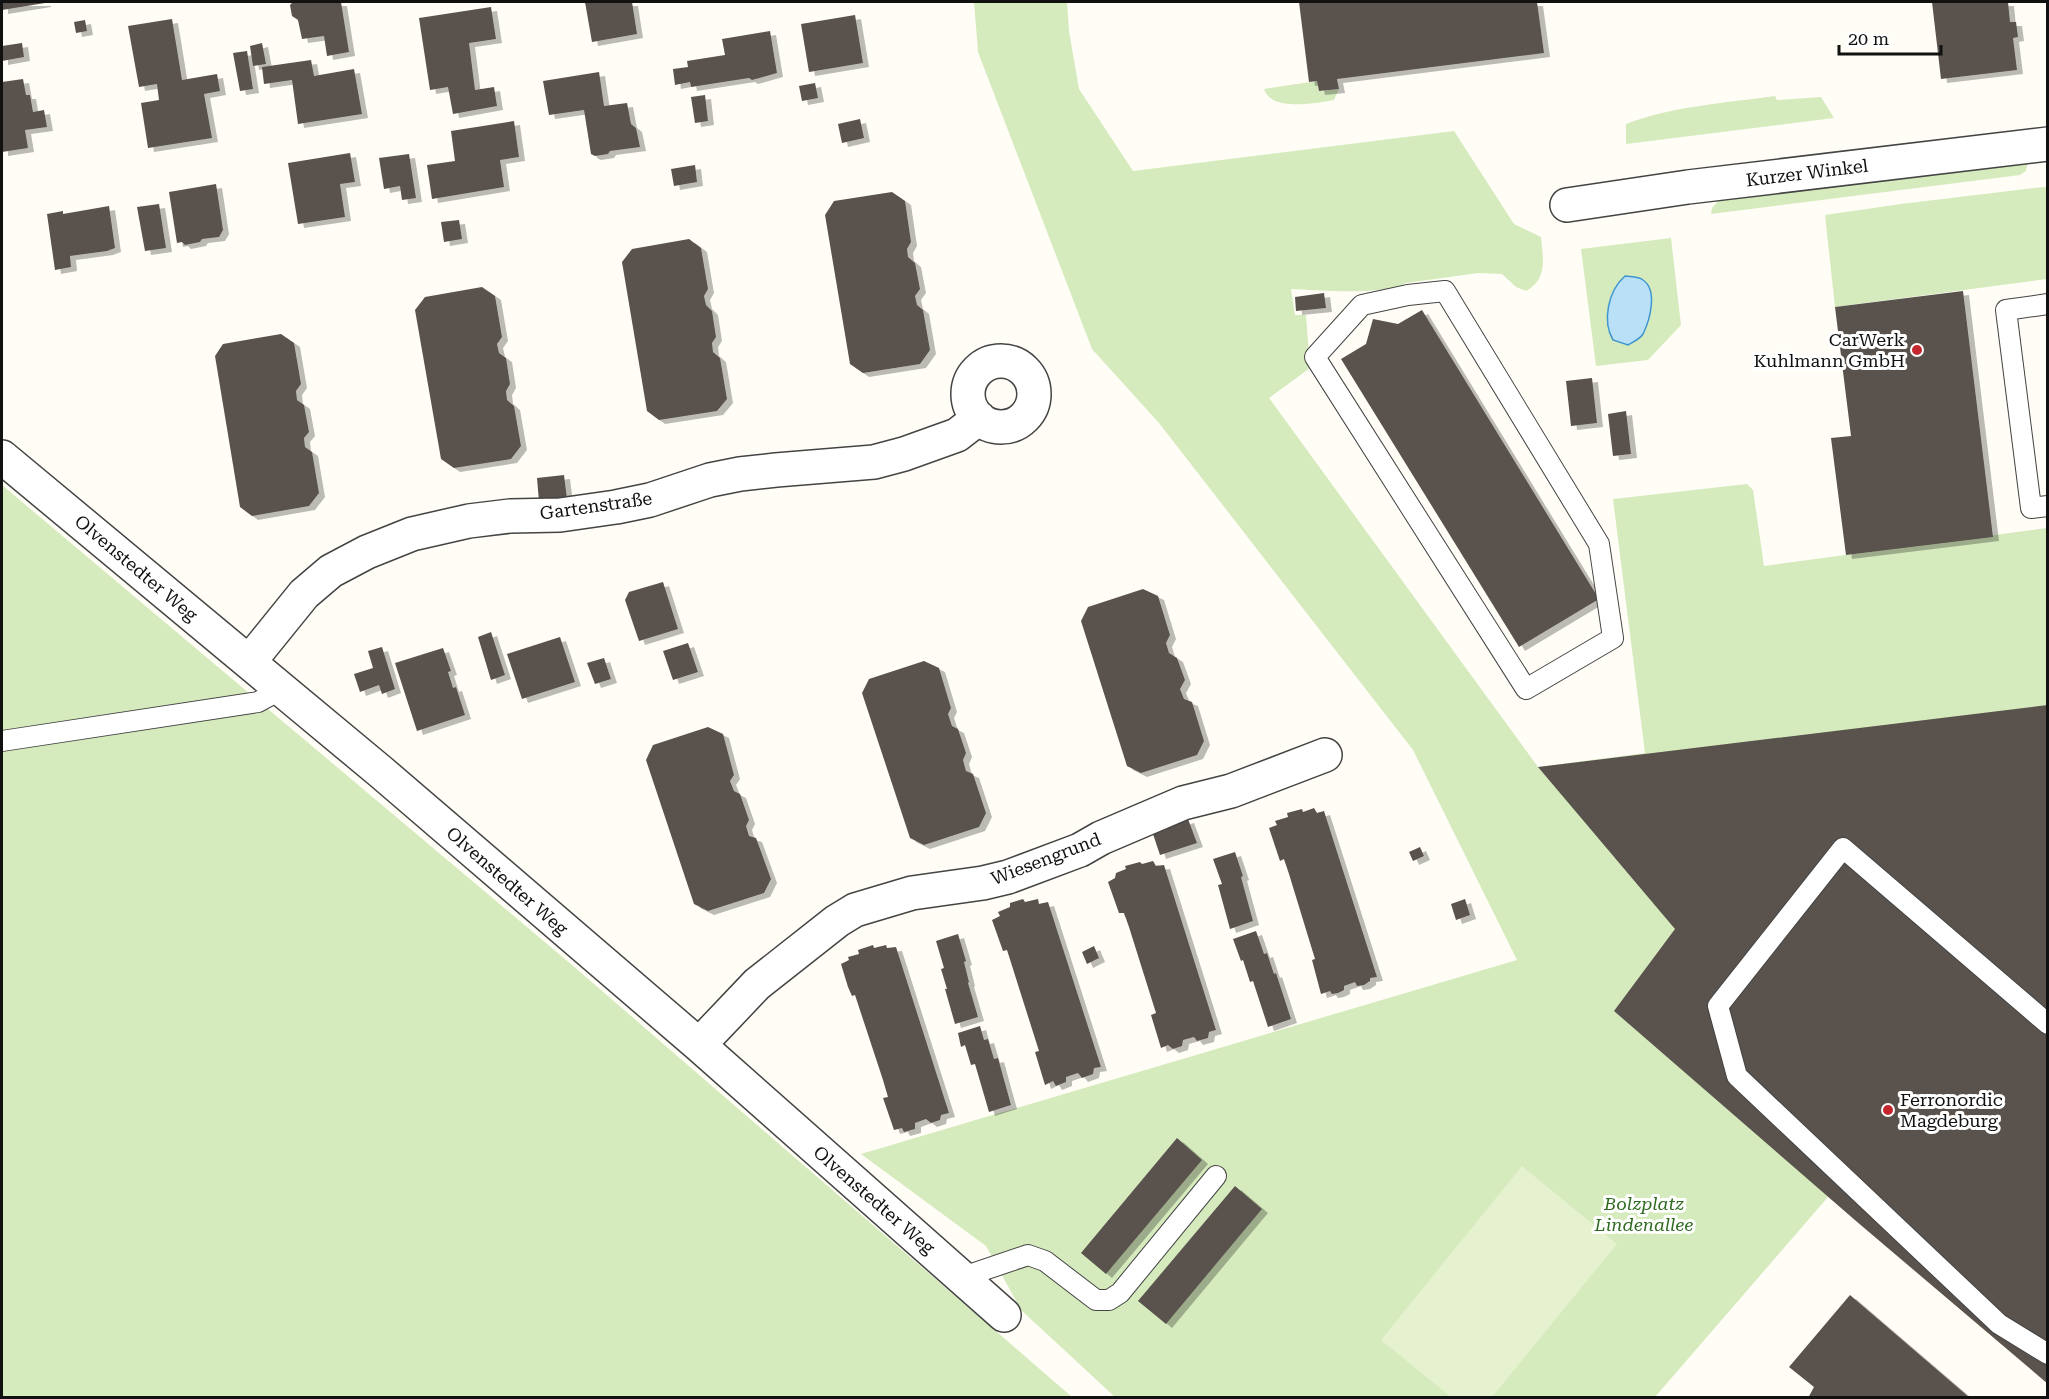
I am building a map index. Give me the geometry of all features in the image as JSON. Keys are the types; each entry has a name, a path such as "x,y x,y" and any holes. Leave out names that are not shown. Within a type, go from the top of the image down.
{"street":[{"name":"Kurzer Winkel","path":"1567,205 1688,187 2048,144"},
{"name":"Gartenstraße","path":"249,662 304,594 332,572 367,552 412,534 469,521 510,516 560,515 616,507 650,500 710,480 740,474 874,462 957,435 979,418"},
{"name":"Olvenstedter Weg","path":"2,457 282,689 699,1045 1004,1315"},
{"name":"Wiesengrund","path":"699,1045 756,984 837,921 855,910 912,893 984,883 1008,877 1080,850 1101,838 1183,803 1232,791 1325,754"}],"lane":[{"path":"1445,291 1599,544 1613,638 1526,689 1315,357 1362,305 1408,295 1445,291"},
{"path":"2048,304 2006,310 2031,508 2048,506"},
{"path":"2,741 258,702 282,689"},
{"path":"2048,1024 1843,848 1718,1006 1737,1076 1999,1324 2048,1354"},
{"path":"963,1277 1028,1255 1044,1262 1096,1300 1109,1300 1120,1293 1216,1176"}],"green space":[{"name":"Bolzplatz Lindenallee","path":"974,2 1067,2 1069,31 1079,89 1133,171 1454,131 1514,224 1541,237 1543,260 1541,274 1533,286 1526,291 1516,287 1502,274 1478,273 1406,283 1382,290 1291,289 1295,315 1306,315 1310,368 1269,398 1538,767 1645,753 1613,499 1747,484 1753,490 1764,566 2047,528 2047,721 1701,944 1828,1197 1655,1397 1115,1397 1021,1310 986,1246 861,1154 1517,960 1413,750 1159,423 1092,349 978,52"},
{"path":"1317,81 1319,91 1339,89 1334,100 1306,104 1285,103 1268,96 1264,89"},
{"path":"1775,96 1777,100 1821,97 1834,118 1626,144 1626,124 1644,118 1699,106"},
{"path":"2028,161 2026,171 2020,175 1711,214 1712,208 1718,201"},
{"path":"2048,188 2047,279 1835,307 1825,215"},
{"path":"1671,238 1681,325 1648,360 1596,366 1581,249"},
{"path":"2,485 572,965 1072,1397 2,1397"},
{"path":"1522,1166 1617,1244 1492,1397 1451,1397 1381,1340"}],"water":[{"path":"1625,276 1643,280 1648,285 1651,298 1650,313 1643,334 1628,345 1613,340 1607,315 1614,290"}],"building":[{"path":"2,2 45,2 45,3 2,10"},
{"path":"293,2 341,2 349,52 327,56 324,36 302,39 298,20 292,16 290,5"},
{"path":"585,2 632,2 637,34 592,42"},
{"path":"1299,2 1537,2 1544,53 1337,79 1339,89 1319,91 1317,81 1309,82"},
{"path":"1932,2 2008,2 2010,22 2016,22 2018,37 2013,38 2017,70 1941,79"},
{"path":"491,7 496,39 469,43 475,90 494,87 497,106 453,114 448,87 430,90 419,18"},
{"path":"855,15 863,63 809,72 801,24"},
{"path":"172,19 182,80 217,74 220,91 204,94 212,138 148,148 141,103 159,100 157,84 139,87 128,26"},
{"path":"85,20 87,31 76,33 74,22"},
{"path":"770,31 777,73 752,80 749,78 691,87 690,82 675,85 673,69 688,67 687,61 725,55 722,39"},
{"path":"22,43 24,57 2,61 2,46"},
{"path":"262,43 266,64 253,66 250,46"},
{"path":"247,51 253,89 240,91 233,53"},
{"path":"311,60 314,76 354,69 362,114 298,124 292,80 264,84 262,67"},
{"path":"599,72 604,106 627,103 631,124 636,128 640,147 610,151 608,154 595,156 591,154 584,110 549,115 543,81"},
{"path":"23,79 26,95 30,95 33,112 44,110 47,127 25,130 28,148 2,152 2,82"},
{"path":"815,83 818,98 802,101 799,86"},
{"path":"705,95 708,121 695,123 691,97"},
{"path":"860,119 864,138 842,143 838,124"},
{"path":"514,121 519,157 500,160 504,187 432,199 427,165 455,161 451,131"},
{"path":"350,153 355,182 340,184 345,217 298,224 288,163"},
{"path":"409,154 416,198 402,200 400,186 384,189 379,158"},
{"path":"695,165 697,182 674,186 671,169"},
{"path":"216,184 223,230 219,237 202,239 200,242 185,245 182,242 177,243 169,192"},
{"path":"892,192 905,201 911,242 907,249 908,257 915,263 920,289 915,296 917,305 923,310 930,350 920,364 863,373 850,364 825,215 834,201"},
{"path":"159,204 166,248 145,251 137,207"},
{"path":"109,206 115,248 70,256 71,267 55,270 47,214 63,211 63,214"},
{"path":"459,220 462,239 444,242 441,222"},
{"path":"689,239 701,248 708,289 704,296 706,305 712,311 716,337 712,343 713,352 720,358 727,399 717,411 659,420 647,411 622,262 632,249"},
{"path":"482,287 495,296 502,337 497,344 499,353 506,358 510,384 506,391 507,400 514,406 521,446 511,459 454,468 441,459 415,310 425,297"},
{"path":"1963,291 1993,537 1846,555 1831,438 1851,436 1835,307"},
{"path":"1324,293 1326,308 1296,311 1295,297"},
{"path":"1422,310 1599,599 1519,647 1341,359 1366,344 1373,319 1398,324"},
{"path":"281,334 294,343 301,384 296,391 297,400 304,405 309,432 304,438 305,447 312,452 319,493 309,506 252,516 240,507 215,356 223,344"},
{"path":"1592,378 1597,423 1571,426 1566,381"},
{"path":"1626,411 1631,454 1613,456 1608,414"},
{"path":"564,475 567,499 539,502 537,478"},
{"path":"663,582 678,629 639,641 625,600 629,592"},
{"path":"1143,589 1158,596 1170,635 1166,643 1169,653 1177,658 1185,680 1180,689 1184,699 1192,702 1204,741 1197,755 1141,773 1127,766 1081,621 1088,607"},
{"path":"491,632 505,675 491,680 478,637"},
{"path":"560,637 575,682 522,699 507,654"},
{"path":"688,643 698,672 673,680 663,651"},
{"path":"382,647 395,689 382,694 379,685 360,692 354,674 373,668 368,651"},
{"path":"443,648 451,671 448,672 453,688 456,687 465,715 417,731 395,663"},
{"path":"604,658 611,679 595,684 587,663"},
{"path":"924,661 939,668 951,708 948,714 952,726 958,729 966,753 963,760 966,771 973,774 986,813 979,827 924,845 910,838 862,693 869,679"},
{"name":"Ferronordic Magdeburg","path":"2048,705 2048,1384 1614,1011 1675,929 1538,767"},
{"path":"708,727 723,734 734,775 730,781 734,791 740,794 749,820 746,826 749,836 756,838 771,879 764,893 708,911 694,904 646,760 653,745"},
{"path":"1314,808 1317,813 1324,811 1377,977 1370,978 1370,981 1364,985 1357,986 1355,982 1344,986 1344,990 1332,994 1330,991 1321,994 1312,960 1315,959 1289,874 1284,859 1280,861 1269,828 1277,825 1275,821 1288,817 1287,813 1302,809 1303,812"},
{"path":"1188,819 1197,843 1160,855 1153,834 1167,829 1166,826"},
{"path":"1420,847 1424,856 1413,861 1409,852"},
{"path":"1235,852 1253,921 1230,929 1218,885 1222,884 1213,859"},
{"path":"1153,861 1156,866 1164,865 1216,1030 1209,1032 1208,1038 1197,1041 1194,1037 1183,1040 1182,1046 1173,1049 1168,1045 1161,1048 1151,1015 1156,1013 1129,927 1124,913 1119,913 1108,882 1115,878 1116,873 1126,869 1125,866"},
{"path":"1023,899 1025,902 1038,899 1039,904 1048,902 1101,1067 1094,1068 1093,1074 1082,1078 1078,1073 1066,1077 1066,1082 1056,1086 1053,1081 1045,1085 1035,1052 1039,1051 1007,950 1003,951 992,920 1000,916 998,912 1010,907 1010,903"},
{"path":"1465,899 1470,915 1456,920 1451,904"},
{"path":"1256,931 1264,954 1267,953 1274,974 1276,973 1291,1019 1268,1027 1253,981 1250,982 1233,939"},
{"path":"958,934 978,1017 955,1024 945,989 947,989 941,969 944,968 936,941"},
{"path":"873,945 874,948 886,945 887,948 896,947 949,1113 941,1115 940,1120 931,1123 926,1119 915,1123 915,1129 904,1132 902,1128 894,1130 883,1098 888,1097 883,1080 855,995 852,996 841,964 849,960 848,957 859,954 858,950"},
{"path":"1094,946 1099,958 1087,964 1082,952"},
{"path":"980,1026 984,1040 988,1039 994,1059 998,1058 1011,1105 989,1112 975,1064 971,1065 965,1045 961,1047 958,1033"},
{"path":"1177,1138 1202,1160 1106,1274 1081,1253"},
{"path":"1235,1186 1262,1209 1166,1324 1138,1301"},
{"path":"1850,1295 1970,1398 1808,1398 1814,1387 1789,1367"}],"place":[{"name":"CarWerk Kuhlmann GmbH","path":"1917,350"},
{"name":"Ferronordic Magdeburg","path":"1888,1110"}]}
